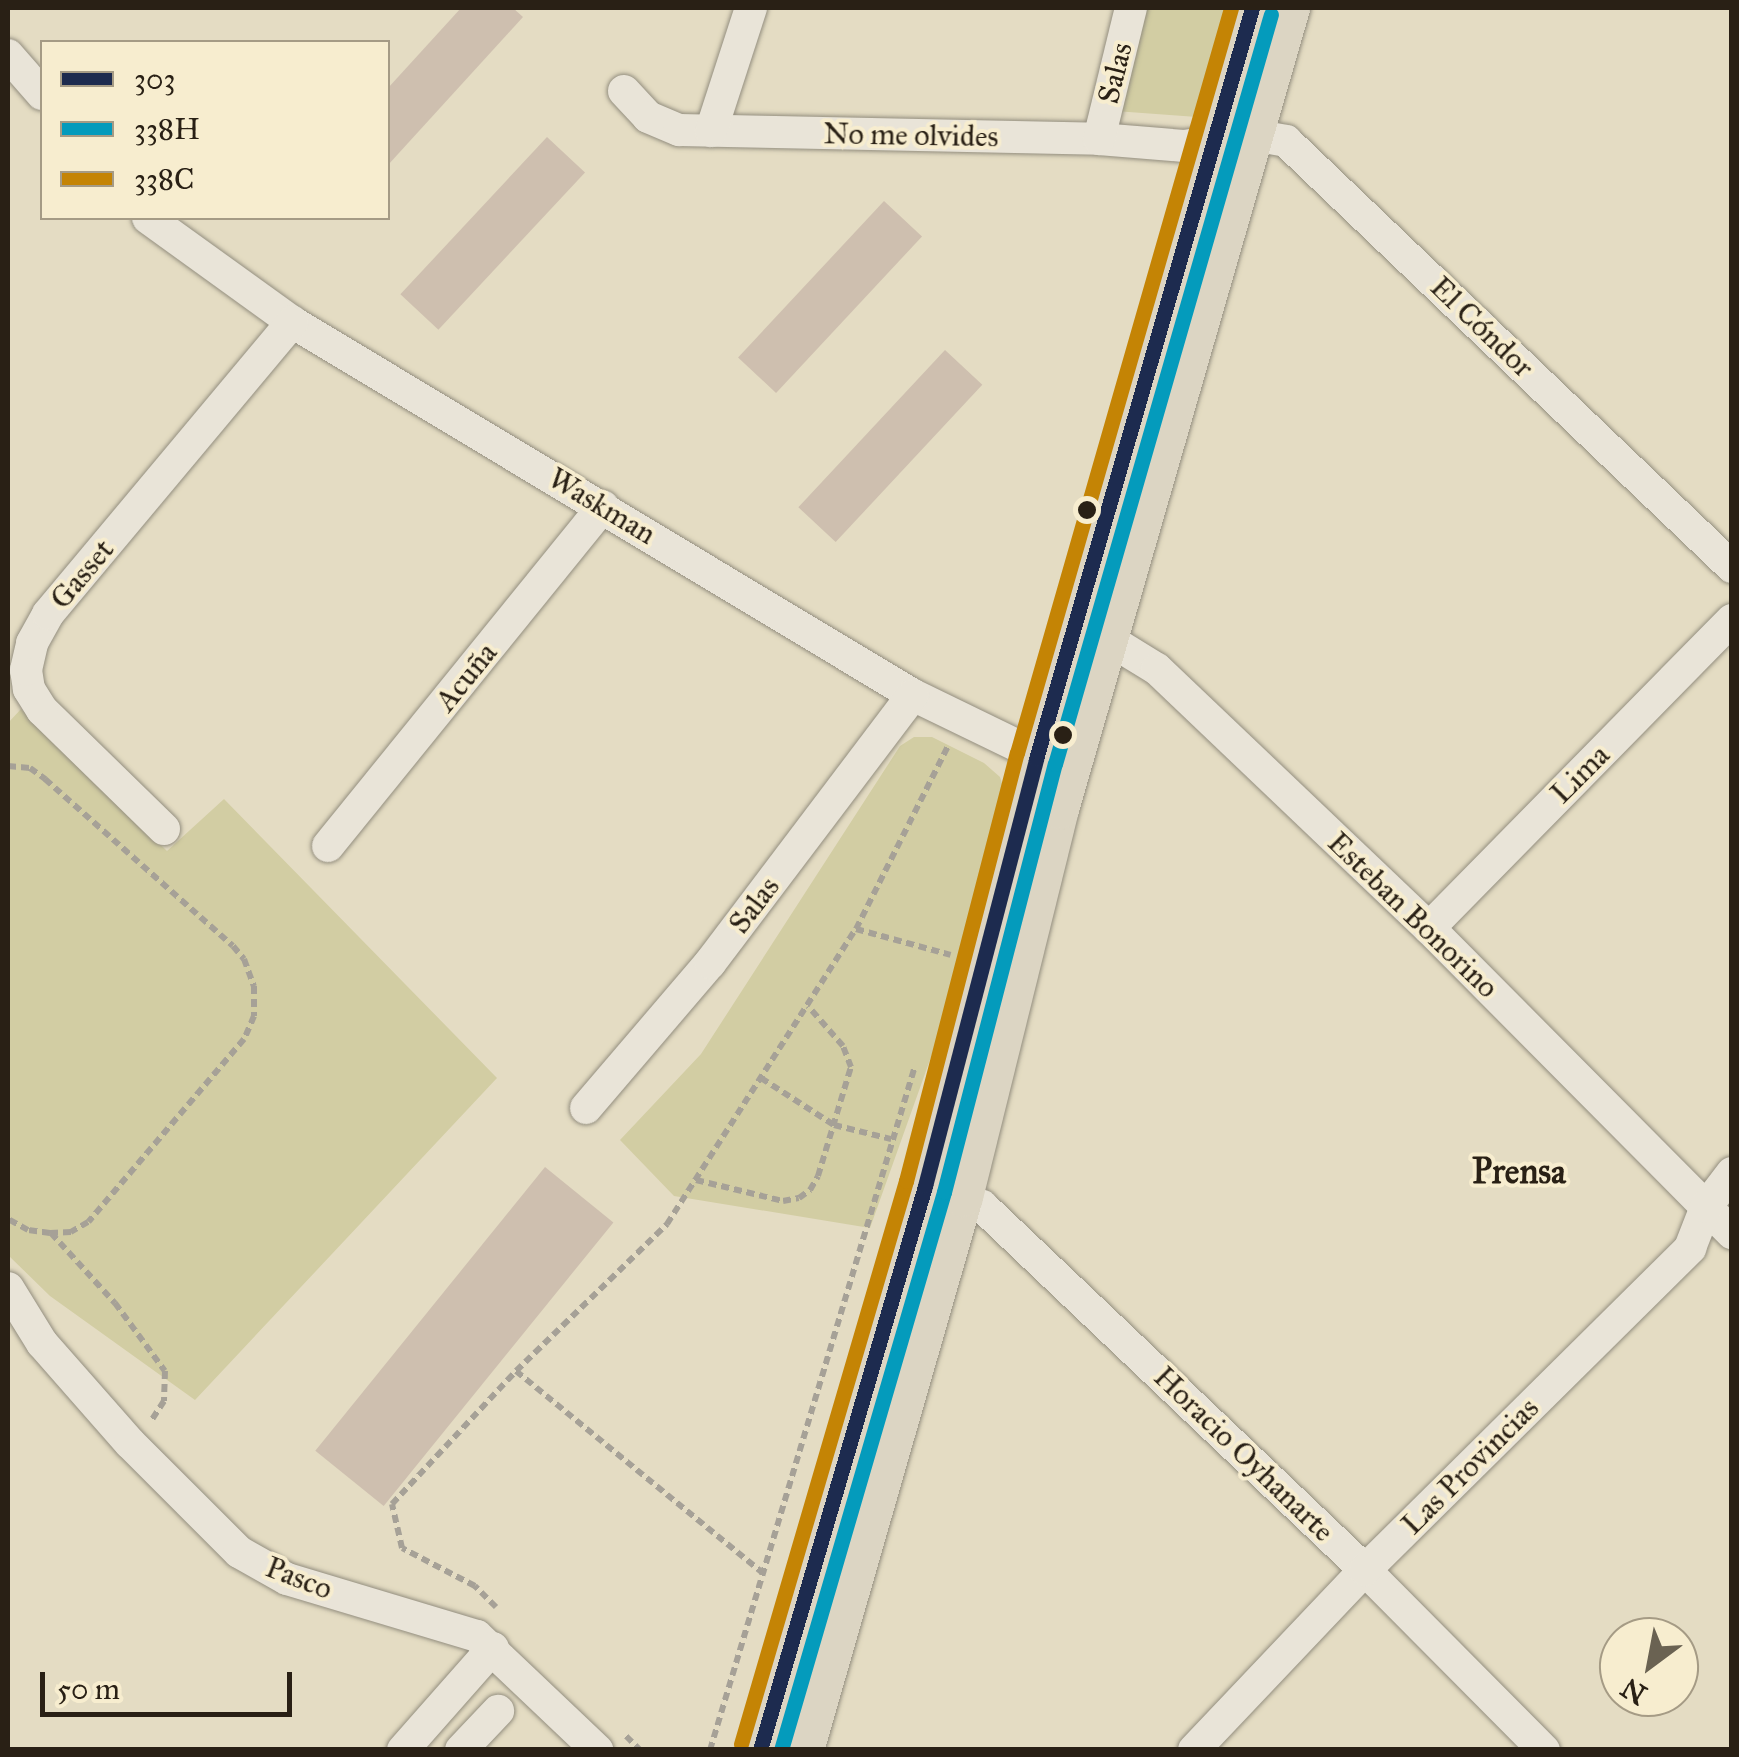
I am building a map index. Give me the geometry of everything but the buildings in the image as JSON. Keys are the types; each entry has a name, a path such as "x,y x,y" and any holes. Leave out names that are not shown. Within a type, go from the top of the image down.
{"main road":[{"path":"1091,634 1213,145 1252,8"},
{"path":"804,1750 1053,764 1290,8"},
{"path":"770,1746 944,1192"}],"street":[{"path":"712,131 750,8"},
{"name":"Salas","path":"1099,139 1131,8"},
{"path":"8,55 40,92"},
{"name":"No me olvides","path":"624,91 648,117 665,128 1213,145"},
{"path":"1213,145 1253,135"},
{"name":"El Cóndor","path":"1253,135 1286,141 1303,154 1732,568"},
{"name":"Waskman","path":"151,220 292,322 913,695 1053,764"},
{"name":"Gasset","path":"164,829 42,710 29,689 16,681 48,614 292,322"},
{"name":"Acuña","path":"328,846 603,507"},
{"name":"Lima","path":"1428,928 1732,620"},
{"name":"Esteban Bonorino","path":"1091,634 1158,669 1428,928 1732,1233"},
{"name":"Salas","path":"586,1108 710,963 913,695"},
{"name":"Las Provincias","path":"1194,1750 1366,1570 1690,1248 1706,1207 1732,1173"},
{"name":"Horacio Oyhanarte","path":"944,1192 982,1206 1366,1570 1544,1750"},
{"name":"Pasco","path":"8,1288 42,1343 130,1443 224,1539 287,1579 453,1626 493,1648 605,1736"},
{"path":"403,1750 493,1648"},
{"path":"461,1750 498,1711"}],"path":[{"path":"503,1614 475,1586 402,1548 392,1504 516,1371 666,1224 856,929 960,720"},
{"path":"8,766 30,768 46,779 118,843 233,946 244,960 254,986 254,1016 244,1039 88,1222 71,1232 50,1232 28,1230 8,1219"},
{"path":"856,929 952,956"},
{"path":"946,973 957,938"},
{"path":"696,1180 783,1201 799,1198 818,1176 852,1067 850,1057 808,1006"},
{"path":"710,1750 917,1060"},
{"path":"762,1078 834,1125 891,1139"},
{"path":"50,1232 115,1304 165,1371 164,1400 130,1443"},
{"path":"516,1371 762,1572"},
{"path":"605,1736 640,1750"}],"shaded area":[{"path":"1146,8 1228,8 1197,117 1115,111"},
{"path":"21,709 167,851 224,799 497,1078 195,1400 50,1296 8,1255 8,723"},
{"path":"914,737 932,737 984,763 1000,777 1006,796 942,1026 870,1228 674,1196 620,1140 701,1054 900,746"}],"transit line":[{"name":"338C","path":"741,1744 906,1181 1017,753 1231,8"},
{"name":"303","path":"760,1750 925,1186 1036,759 1252,8"},
{"name":"338H","path":"781,1750 944,1192 1055,764 1271,14"}],"district":[{"name":"Prensa","path":"1519,1172"}]}
